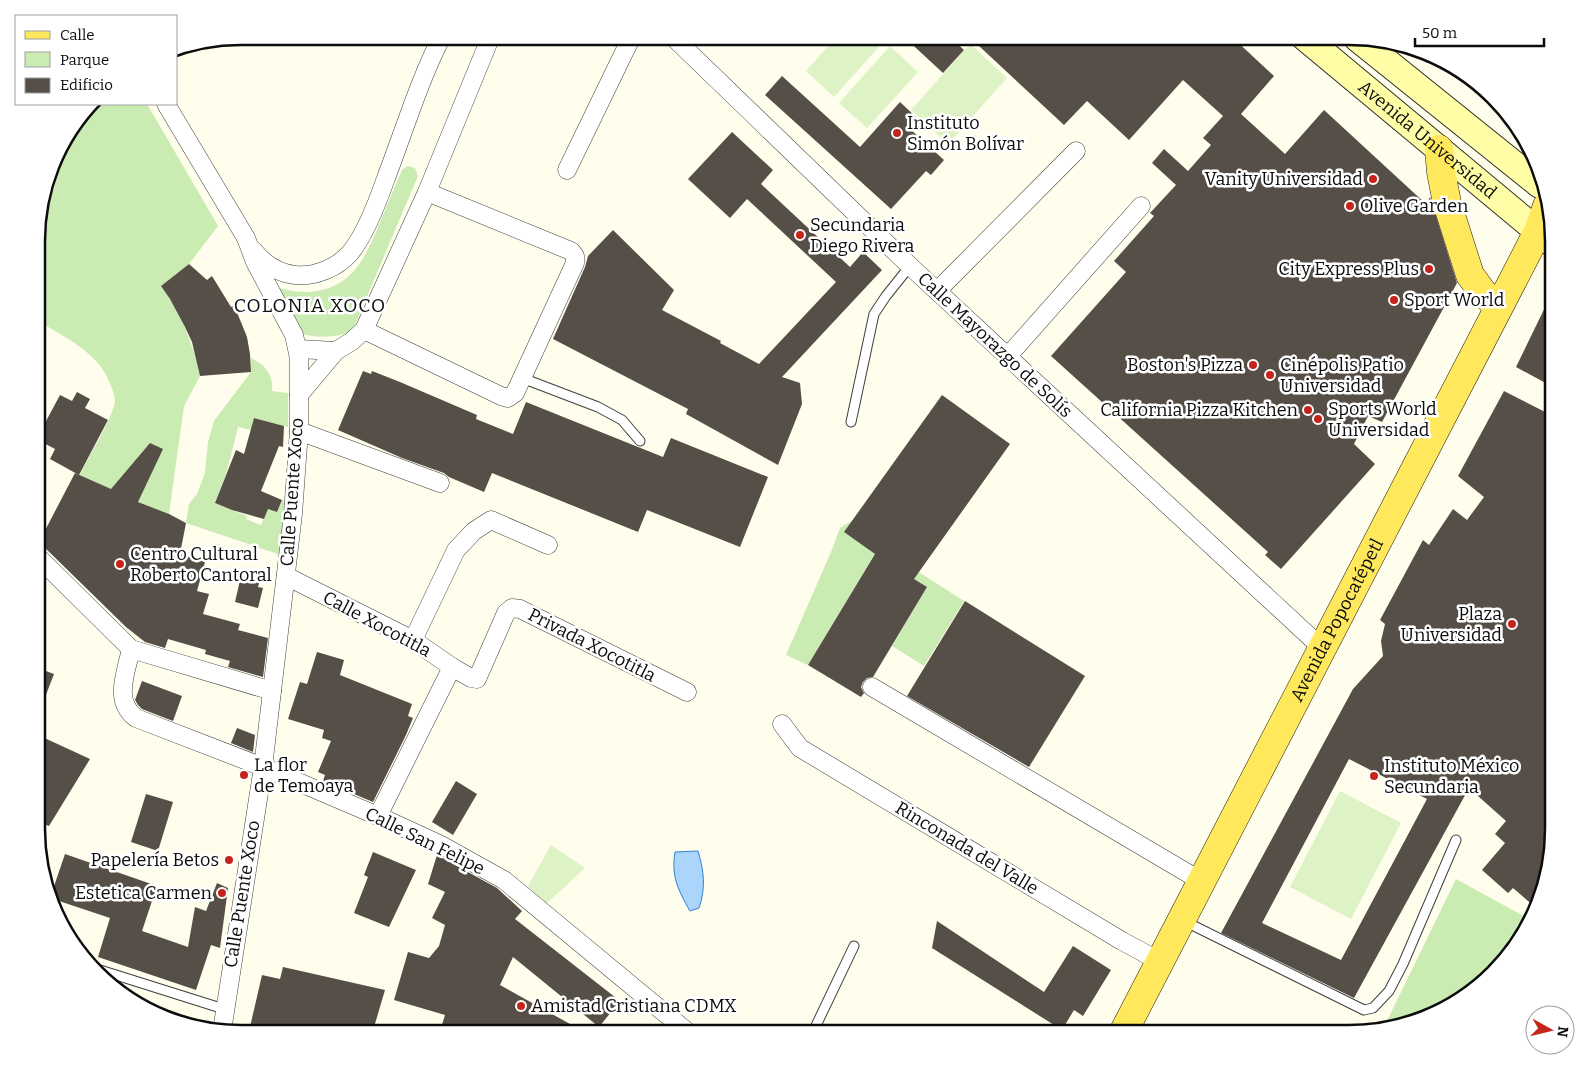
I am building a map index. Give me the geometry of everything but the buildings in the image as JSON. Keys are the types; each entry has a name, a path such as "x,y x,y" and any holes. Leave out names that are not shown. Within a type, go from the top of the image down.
{"main road":[{"name":"Avenida Universidad","path":"1314,45 1439,149 1545,226"},
{"name":"Avenida Universidad","path":"1367,46 1536,182"},
{"path":"1439,149 1447,203 1470,275 1484,294 1498,306"},
{"name":"Avenida Popocatépetl","path":"1127,1025 1323,649 1498,306 1545,229"}],"street":[{"path":"246,238 258,257 266,264 287,274 309,275 320,272 349,255 356,246 377,201 438,45"},
{"path":"299,395 336,350 352,341 364,330 427,192 488,45"},
{"path":"567,170 628,45"},
{"name":"Calle Mayorazgo de Solís","path":"681,45 910,266 1323,649"},
{"name":"Calle Puente Xoco","path":"167,105 246,238 255,262 294,335 298,349 299,431 295,498 262,767 223,1024"},
{"path":"937,291 1076,151"},
{"path":"364,330 508,398 515,393 575,263 576,256 571,251 427,192"},
{"path":"1008,356 1141,206"},
{"path":"298,349 336,350"},
{"path":"299,431 440,483"},
{"path":"413,640 456,550 474,531 491,520 548,545"},
{"path":"45,564 131,649 272,691"},
{"name":"Calle Xocotitla","path":"286,576 413,640 452,667"},
{"name":"Privada Xocotitla","path":"452,667 471,678 477,679 506,613 512,608 520,608 687,692"},
{"name":"Calle San Felipe","path":"131,649 122,696 130,714 378,816 443,846 504,880 679,1025"},
{"path":"378,816 452,667"},
{"path":"872,688 1201,881"},
{"name":"Rinconada del Valle","path":"782,724 800,748 1122,941 1161,962"}],"lane":[{"path":"850,422 874,314 910,266"},
{"path":"522,378 598,408 622,420 640,441"},
{"path":"1181,920 1364,1010 1374,1008 1389,991 1403,964 1456,840"},
{"path":"816,1025 854,946"},
{"path":"107,972 224,1009"}],"green space":[{"path":"829,45 880,45 834,97 806,71"},
{"path":"969,45 1007,78 948,144 911,110"},
{"path":"890,46 918,72 867,128 839,103"},
{"path":"100,105 148,105 218,226 189,264 161,286 175,307 185,329 194,352 200,376 184,406 169,514 80,475 109,419 115,402 106,374 99,364 71,340 45,325 45,228 49,205 61,165 78,132"},
{"path":"408,166 415,168 418,176 352,332 325,337 298,333 272,286 306,292 335,286 346,279 363,259 402,170"},
{"path":"251,358 264,367 270,375 272,391 288,393 288,427 254,418 251,430 238,427 227,471 215,503 247,516 246,519 261,525 268,509 277,512 282,500 288,502 281,555 186,523 189,504 197,494 205,473 208,442 214,421 251,372"},
{"path":"852,521 845,532 878,546 964,601 924,666 892,646 927,587 874,555 808,665 786,655 840,528"},
{"path":"1340,791 1401,823 1351,919 1290,887"},
{"path":"551,845 585,868 546,904 528,886"},
{"path":"1456,879 1525,917 1512,938 1488,968 1458,992 1436,1005 1412,1015 1387,1021"}],"water":[{"path":"698,851 703,873 703,893 699,908 690,911 676,883 674,868 675,852"}],"place":[{"name":"Instituto Simón Bolívar","path":"897,133"},
{"name":"Vanity Universidad","path":"1373,179"},
{"name":"Olive Garden","path":"1350,206"},
{"name":"Secundaria Diego Rivera","path":"800,235"},
{"name":"City Express Plus","path":"1429,269"},
{"name":"Sport World","path":"1394,300"},
{"name":"Boston's Pizza","path":"1253,365"},
{"name":"Cinépolis Patio Universidad","path":"1270,375"},
{"name":"California Pizza Kitchen","path":"1308,410"},
{"name":"Sports World Universidad","path":"1318,419"},
{"name":"Centro Cultural Roberto Cantoral","path":"120,564"},
{"name":"Plaza Universidad","path":"1512,624"},
{"name":"La flor de Temoaya","path":"244,775"},
{"name":"Instituto México Secundaria","path":"1374,776"},
{"name":"Papelería Betos","path":"229,860"},
{"name":"Estetica Carmen","path":"222,893"},
{"name":"Amistad Cristiana CDMX","path":"521,1006"}],"district":[{"name":"COLONIA XOCO","path":"310,305"}]}
